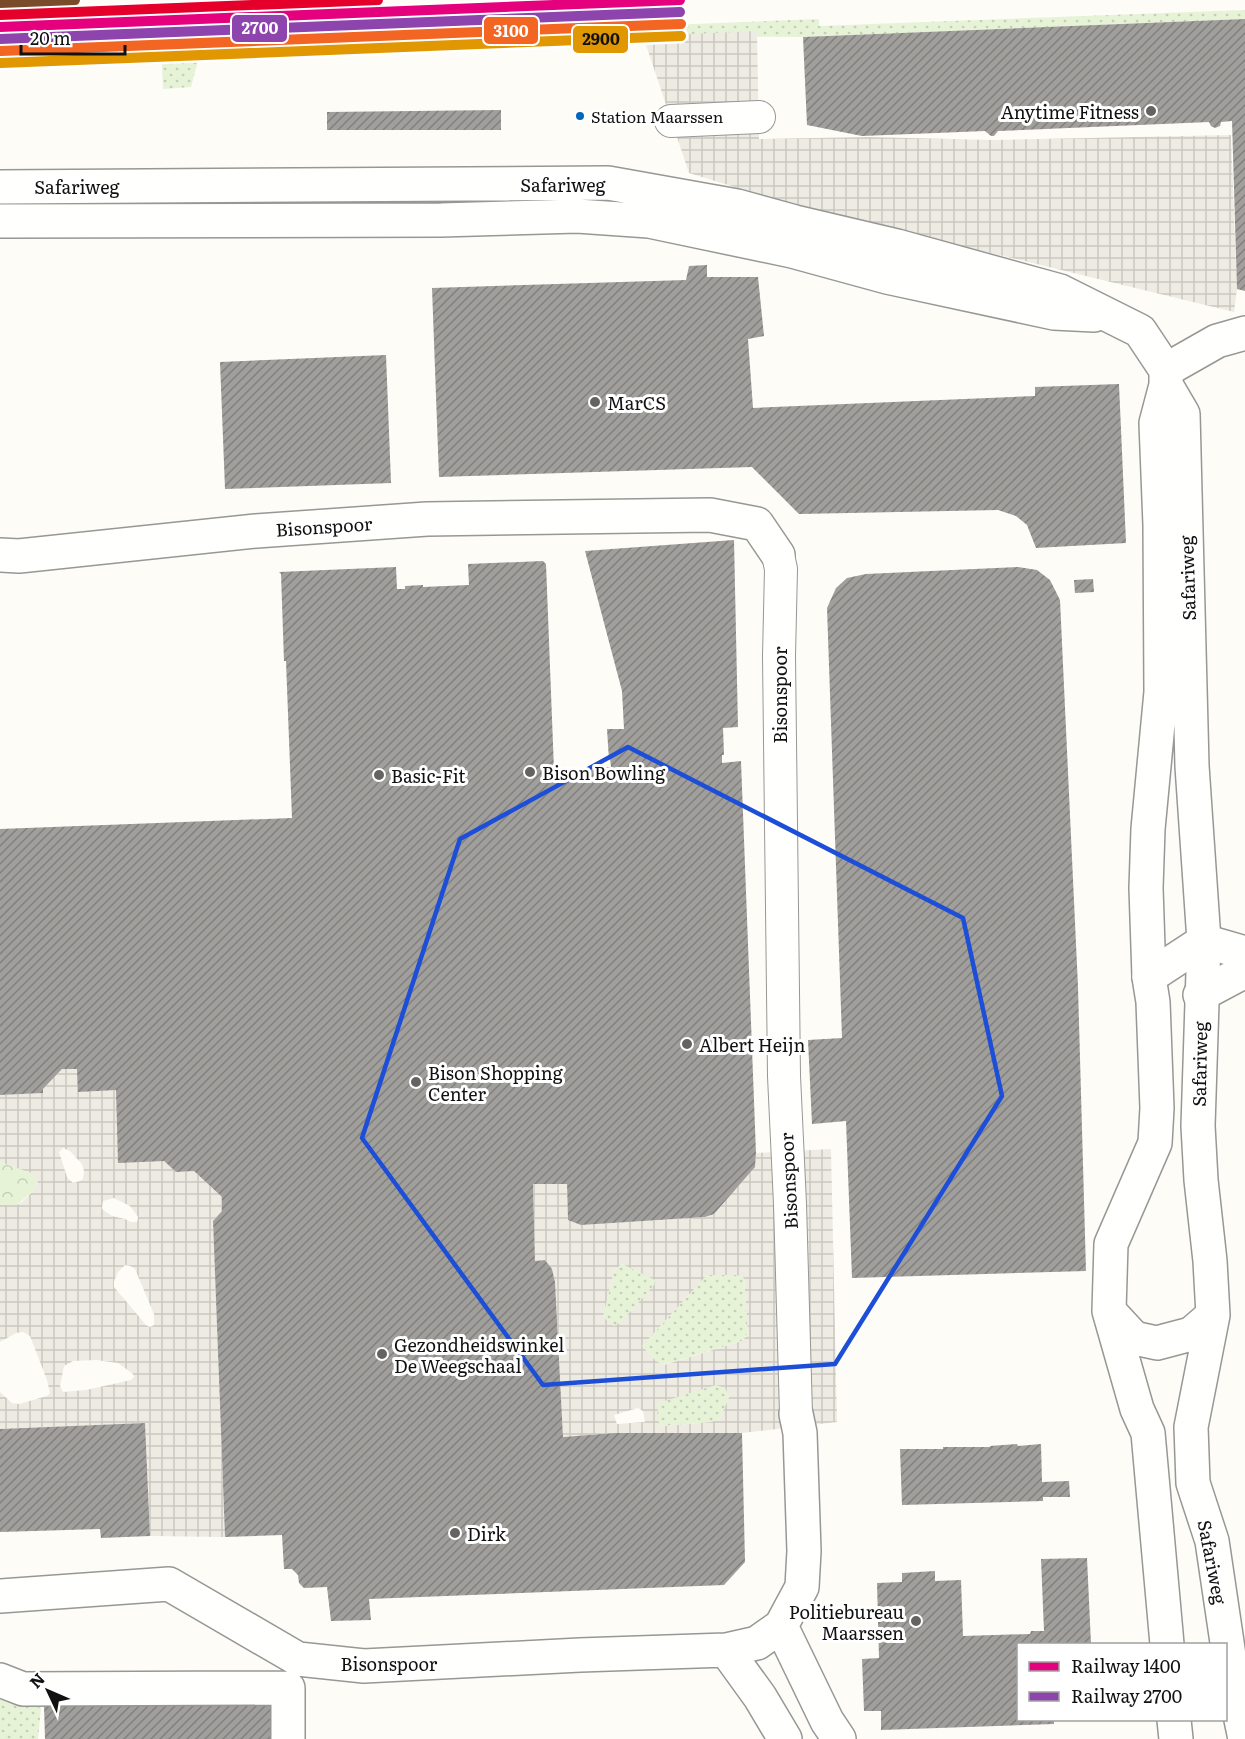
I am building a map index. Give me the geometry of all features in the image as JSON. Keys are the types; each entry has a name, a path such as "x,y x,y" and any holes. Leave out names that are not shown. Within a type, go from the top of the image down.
{"street":[{"path":"671,121 759,117"},
{"name":"Safariweg","path":"0,187 608,183 737,206 897,246 1060,291 1140,331 1166,377 1183,414 1192,766 1204,941 1200,995 1198,1126 1213,1315 1191,1427 1193,1483 1212,1541 1232,1676 1245,1739"},
{"name":"Safariweg","path":"0,221 441,220 578,216 650,221 792,251 887,277 1054,313 1107,316"},
{"path":"1166,377 1217,341 1245,333"},
{"name":"Safariweg","path":"1166,377 1156,423 1160,525 1161,692 1148,829 1146,888 1149,977 1155,1036 1157,1108 1155,1143 1111,1244 1109,1311 1137,1409 1148,1433 1167,1643"},
{"name":"Bisonspoor","path":"0,555 19,556 256,531 427,519 710,515 757,524 778,555 781,569 779,668 783,1076 790,1204 796,1414 800,1433 804,1551 802,1587 781,1626 757,1644 726,1650 364,1666 298,1659 169,1584 0,1596"},
{"path":"1149,977 1204,941 1245,953"},
{"path":"1200,995 1245,971"},
{"path":"1109,1311 1134,1338 1157,1343 1191,1334 1213,1315"},
{"path":"781,1626 827,1721 839,1739"},
{"path":"726,1650 760,1697 785,1739"},
{"path":"0,1680 23,1689 288,1688 288,1739"},
{"path":"1174,1721 1176,1739"}],"highlighted area":[{"path":"628,747 963,918 1002,1096 835,1364 543,1385 362,1138 460,839"}],"green space":[{"path":"1245,10 1245,19 803,37 634,36 200,53 191,87 163,89 161,45 819,19 819,26"},
{"path":"0,1162 31,1173 38,1182 34,1190 17,1205 0,1205"},
{"path":"622,1264 656,1280 621,1322 614,1326 603,1317 614,1270"},
{"path":"707,1275 737,1275 744,1278 748,1333 742,1341 663,1365 642,1346"},
{"path":"717,1384 725,1388 729,1397 720,1419 711,1422 663,1426 657,1420 657,1403"},
{"path":"0,1689 41,1708 38,1739 0,1739"}],"shaded area":[{"path":"757,31 759,139 868,137 992,140 1231,135 1237,289 1234,312 797,206 689,173 643,36"},
{"path":"62,1069 77,1069 116,1090 164,1161 176,1172 194,1171 222,1197 222,1211 213,1221 225,1537 150,1536 145,1423 0,1429 0,1392 12,1403 19,1404 47,1396 50,1393 30,1336 23,1332 16,1333 0,1342 0,1205 17,1205 22,1202 34,1190 38,1182 31,1173 0,1162 0,1095 43,1093 43,1089","holes":["63,1148 70,1151 82,1164 83,1179 73,1183 67,1177 59,1152","114,1198 130,1206 138,1217 137,1222 112,1216 102,1209 103,1201","125,1265 135,1269 154,1314 154,1325 150,1327 146,1325 114,1287 118,1272","96,1360 118,1363 134,1377 131,1380 86,1390 63,1392 60,1386 64,1366 73,1361"]},
{"path":"831,1149 837,1422 742,1433 614,1433 563,1437 555,1282 552,1269 545,1260 535,1261 533,1184 567,1184 568,1219 581,1225 705,1217 714,1214 755,1167 756,1153","holes":["622,1264 655,1280 654,1285 621,1322 614,1326 603,1317 614,1270","707,1275 737,1275 744,1278 748,1334 742,1341 664,1365 656,1361 642,1346","716,1385 725,1388 729,1397 720,1419 711,1422 663,1426 657,1420 658,1403","638,1408 643,1411 645,1422 617,1424 614,1415"]}],"building":[{"path":"1245,19 1245,291 1237,289 1232,121 1221,122 1220,126 1215,128 1209,122 998,131 994,136 985,131 862,136 807,125 803,37"},
{"path":"501,110 501,130 327,130 327,112"},
{"name":"MarCS","path":"707,265 707,277 758,277 764,336 748,339 753,408 1035,396 1035,387 1119,384 1126,543 1036,548 1027,525 1016,516 998,510 799,514 752,467 439,477 432,288 686,280 689,266"},
{"path":"386,355 391,483 225,489 220,362"},
{"name":"Bison Shopping Center","path":"734,540 738,727 723,728 722,763 741,761 755,1167 714,1214 705,1217 581,1225 568,1220 567,1184 533,1184 535,1261 545,1260 552,1269 555,1282 563,1437 614,1433 742,1433 745,1562 724,1585 369,1599 371,1620 331,1621 327,1587 304,1588 299,1583 298,1575 292,1569 284,1569 282,1535 225,1537 213,1221 222,1211 222,1197 194,1171 176,1172 164,1161 118,1163 116,1090 78,1092 77,1069 62,1069 43,1089 43,1093 0,1095 0,829 292,818 286,661 284,661 281,574 279,572 396,567 397,589 405,589 405,586 469,585 468,564 543,561 546,564 554,770 611,767 607,729 624,729 622,691 585,551"},
{"path":"1018,567 1037,570 1050,580 1060,600 1078,987 1086,1271 852,1278 846,1121 812,1124 808,1040 842,1038 827,608 836,588 847,578 866,574"},
{"path":"1093,579 1094,592 1075,593 1074,580"},
{"path":"145,1423 150,1536 101,1538 100,1529 0,1532 0,1429"},
{"path":"1017,1444 1018,1446 1041,1444 1042,1482 1069,1481 1070,1497 1043,1497 1043,1501 902,1505 900,1449 990,1447"},
{"path":"1087,1558 1091,1643 1017,1643 1017,1721 1054,1721 1054,1724 881,1730 881,1711 864,1711 862,1659 879,1658 877,1583 902,1582 902,1573 935,1571 935,1581 961,1580 963,1636 1030,1634 1031,1631 1044,1631 1041,1559"},
{"path":"271,1698 273,1739 45,1739 44,1706"}],"rail line":[{"name":"1400","path":"0,27 680,0"},
{"name":"2700","path":"0,39 680,12"}],"transit line":[{"path":"0,3 75,0"},
{"path":"0,15 378,0"},
{"name":"3100","path":"1,51 681,24"},
{"name":"2900","path":"1,63 681,36"}],"place":[{"name":"Anytime Fitness","path":"1151,111"},
{"name":"Station Maarssen","path":"580,116"},
{"name":"MarCS","path":"595,402"},
{"name":"Bison Bowling","path":"530,772"},
{"name":"Basic-Fit","path":"379,775"},
{"name":"Albert Heijn","path":"687,1044"},
{"name":"Bison Shopping Center","path":"416,1082"},
{"name":"Gezondheidswinkel De Weegschaal","path":"382,1354"},
{"name":"Dirk","path":"455,1533"},
{"name":"Politiebureau Maarssen","path":"916,1621"}]}
